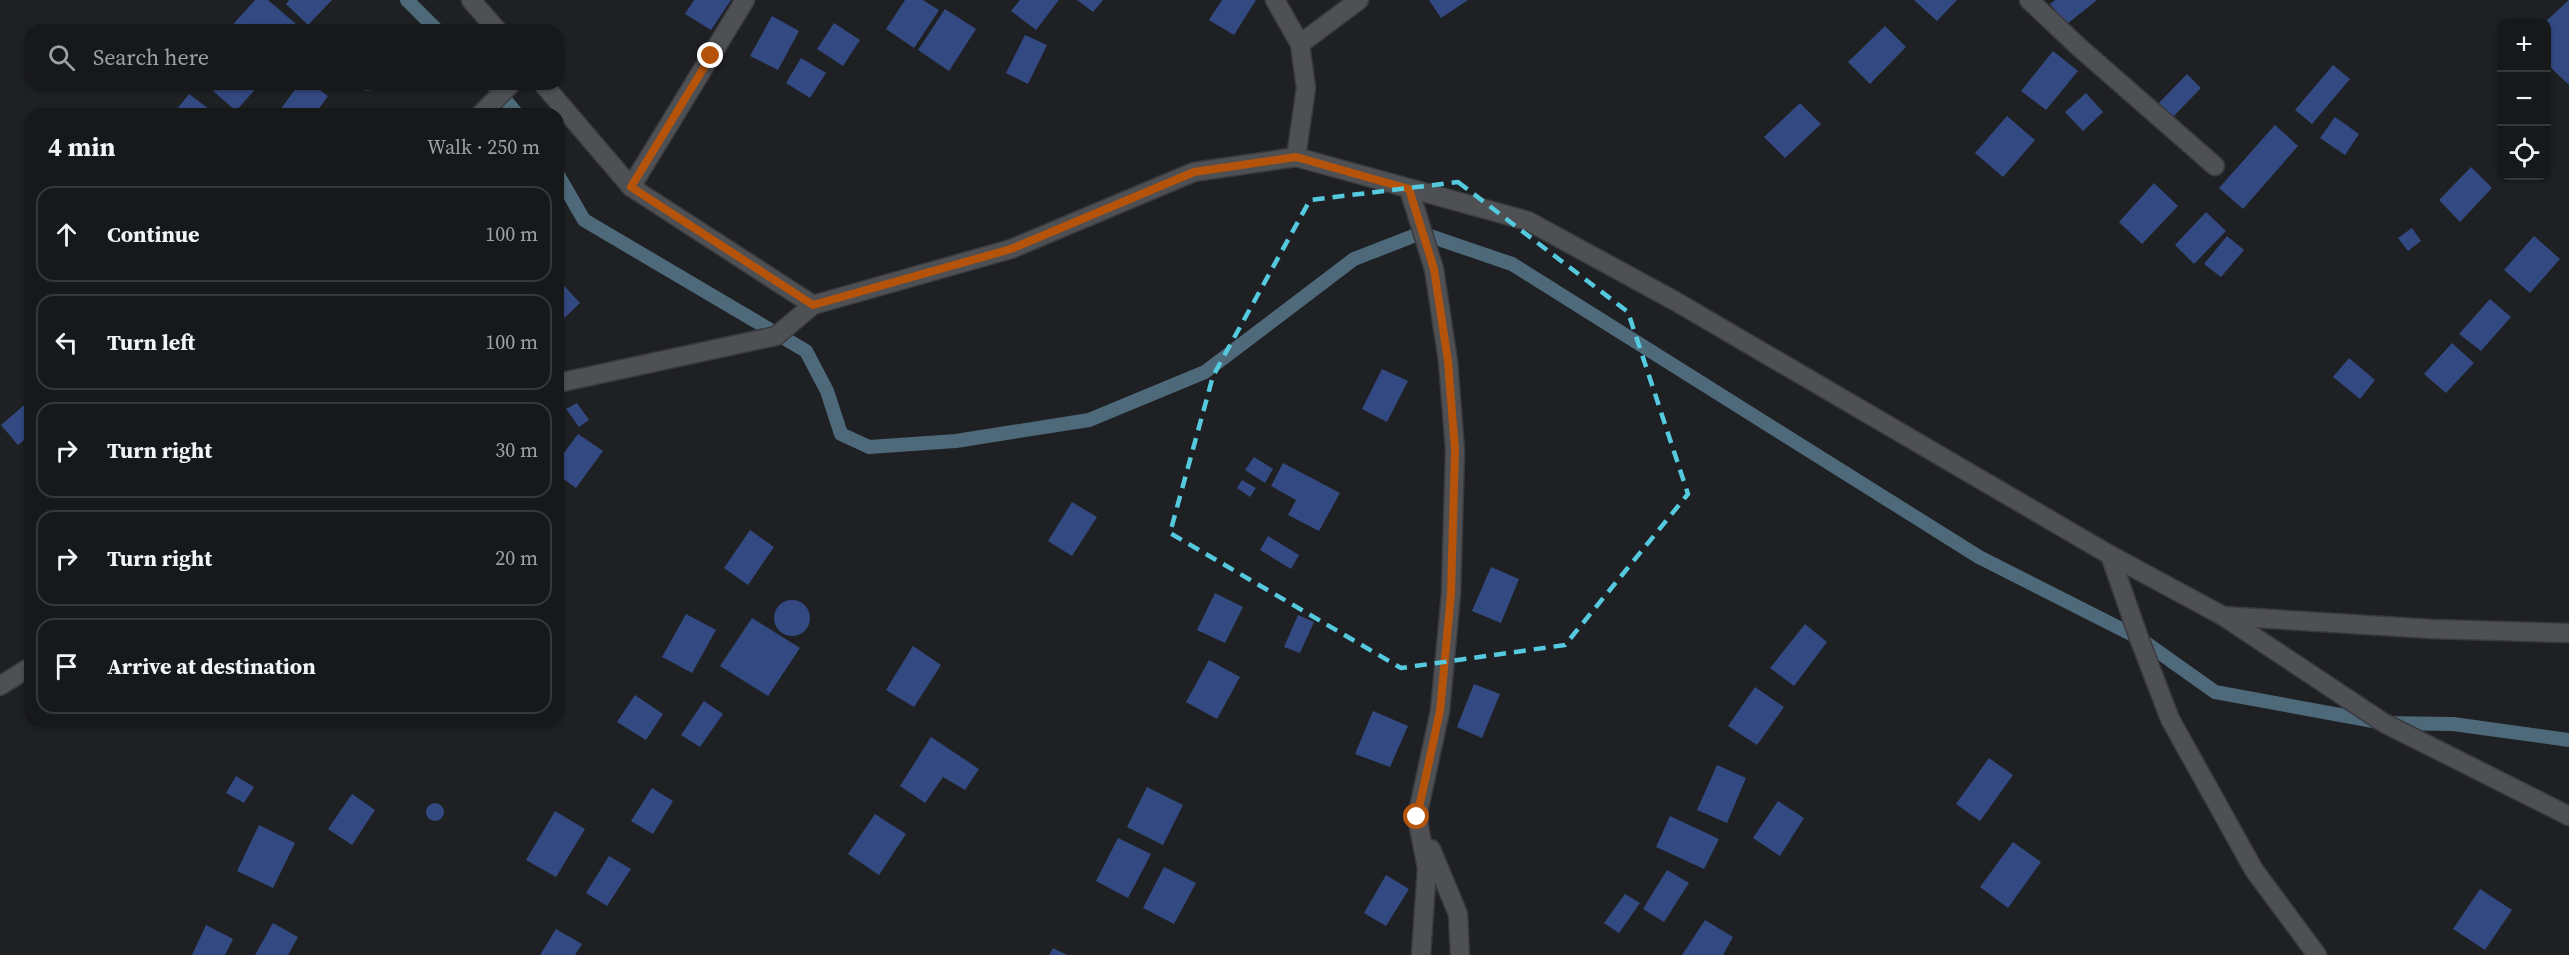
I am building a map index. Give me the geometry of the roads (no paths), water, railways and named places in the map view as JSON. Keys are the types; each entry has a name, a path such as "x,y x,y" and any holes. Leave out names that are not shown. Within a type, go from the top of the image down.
{"street":[{"path":"471,0 491,24"},
{"path":"631,187 746,0"},
{"path":"1275,0 1300,44 1306,88 1296,157"},
{"path":"1300,44 1359,0"},
{"path":"2029,0 2080,48 2215,166"},
{"path":"488,108 505,90"},
{"path":"548,90 564,108"},
{"path":"564,109 631,187 813,305"},
{"path":"564,382 776,336 813,305 1011,249 1194,172 1296,157 1528,221 1675,301 2110,555 2223,616 2384,723 2569,816"},
{"path":"1409,189 1434,269 1448,361 1455,450 1451,594 1440,711 1417,817 1427,868 1421,955"},
{"path":"2110,555 2170,719 2254,870 2318,955"},
{"path":"2223,616 2432,630 2569,633"},
{"path":"0,686 24,671"},
{"path":"1417,817 1458,915 1460,955"}],"waterway":[{"path":"407,0 431,24"},
{"path":"497,90 512,108"},
{"path":"564,185 584,220 806,351 827,391 841,434 869,447 956,441 1089,420 1205,372 1354,259 1421,233 1512,264 1979,557 2139,638 2215,692 2384,723 2453,724 2569,740"}]}
